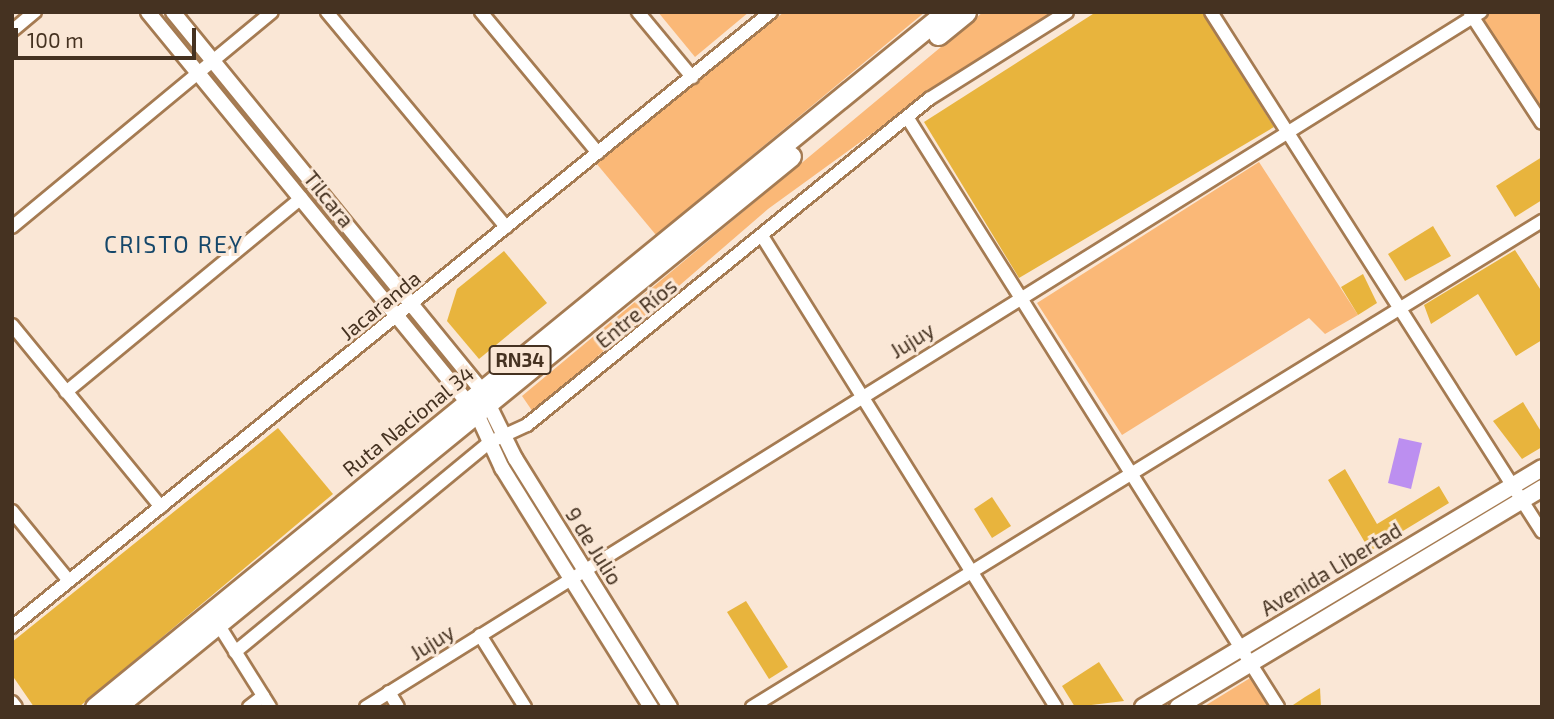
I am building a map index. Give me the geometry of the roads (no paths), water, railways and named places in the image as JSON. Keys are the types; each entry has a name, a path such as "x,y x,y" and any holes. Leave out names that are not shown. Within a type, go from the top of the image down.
{"highway":[{"name":"Ruta Nacional 34","path":"116,707 946,12"},
{"name":"Ruta Nacional 34","path":"95,707 966,12"}],"main road":[{"name":"Avenida Libertad","path":"1178,707 1517,493 1542,468"},
{"name":"Avenida Libertad","path":"1143,707 1237,649 1517,493 1542,488"}],"street":[{"path":"12,31 35,12"},
{"name":"Tilcara","path":"148,12 397,316 479,402"},
{"name":"Tilcara","path":"173,12 412,304 479,402"},
{"path":"12,227 272,12"},
{"path":"327,12 506,227"},
{"path":"481,12 598,153"},
{"path":"638,12 692,77"},
{"name":"Jacaranda","path":"12,627 771,12"},
{"name":"Entre Ríos","path":"235,652 489,442 527,425 907,117 1067,12"},
{"path":"1211,12 1542,532"},
{"path":"1475,14 1542,123"},
{"name":"Jujuy","path":"366,707 860,394 1475,14"},
{"path":"907,117 1237,649 1250,662 1278,707"},
{"path":"66,392 301,198"},
{"path":"752,707 1542,221"},
{"path":"762,236 1056,707"},
{"path":"12,325 161,507"},
{"name":"9 de Julio","path":"479,402 505,435 670,707"},
{"name":"9 de Julio","path":"479,402 489,442 650,707"},
{"path":"12,511 69,581"},
{"path":"218,624 266,701 249,707"},
{"path":"480,635 526,707"},
{"path":"389,692 398,707"},
{"path":"12,702 16,707"}],"district":[{"name":"CRISTO REY","path":"174,244"}]}
